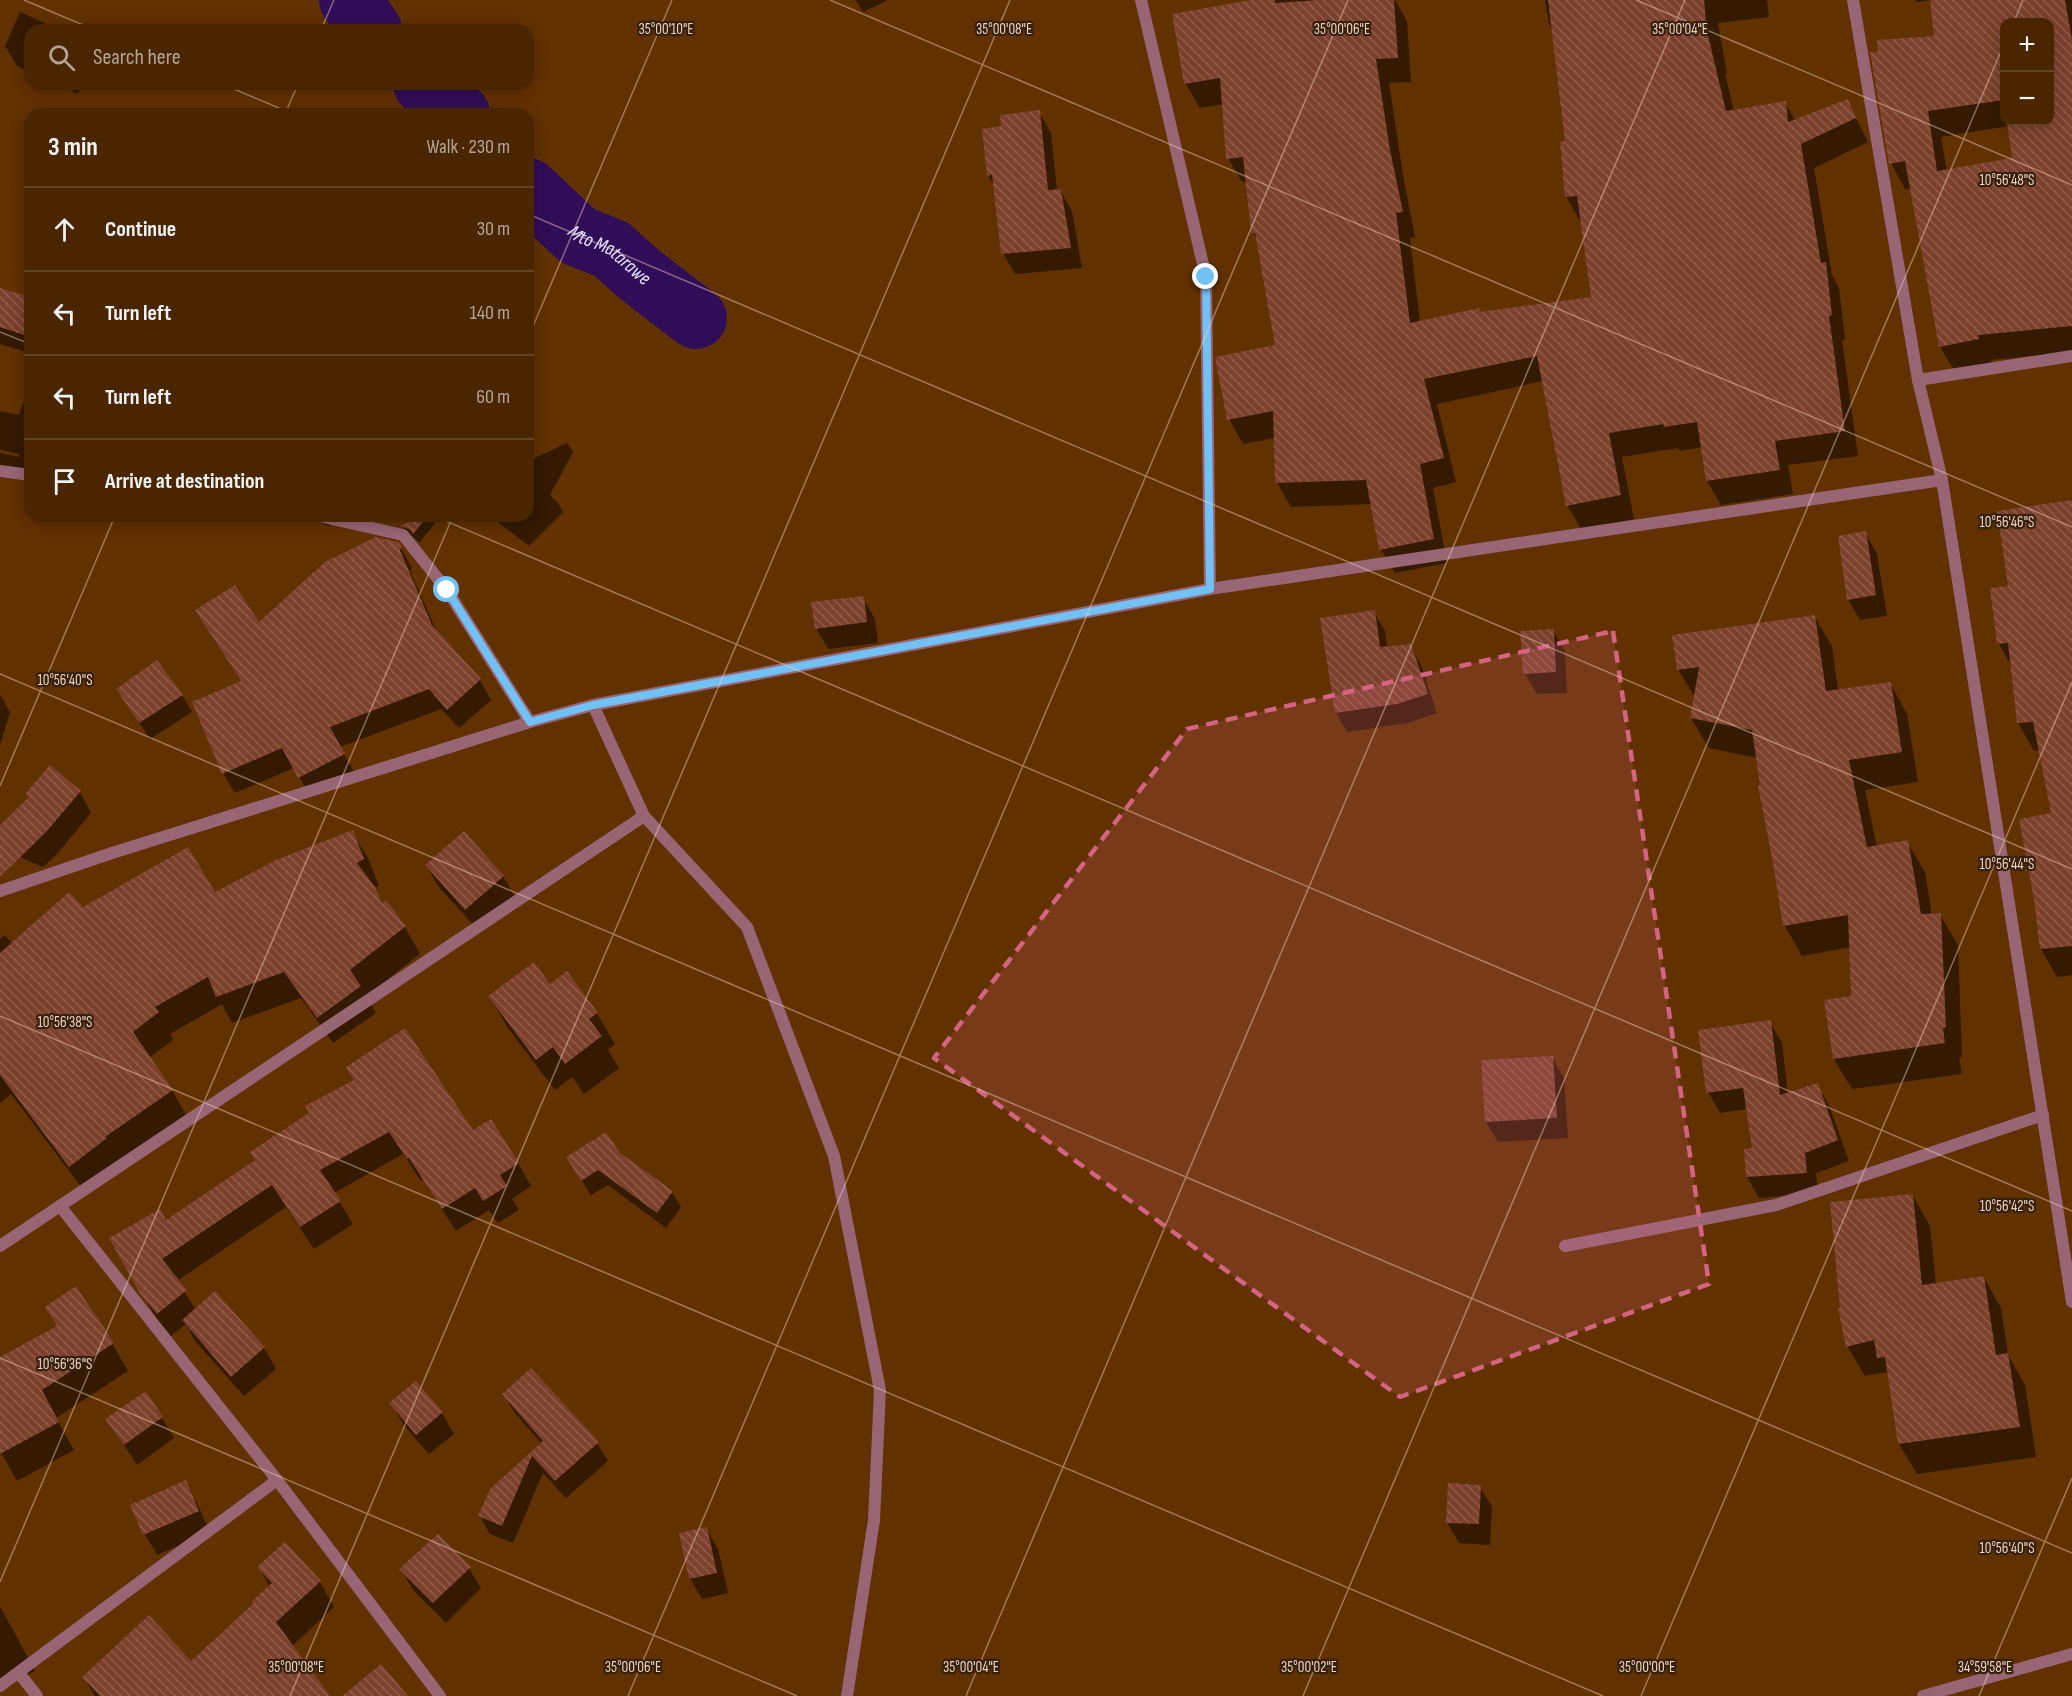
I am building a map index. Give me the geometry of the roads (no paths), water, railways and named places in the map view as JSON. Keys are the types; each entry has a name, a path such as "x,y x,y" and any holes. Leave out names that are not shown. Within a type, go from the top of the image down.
{"street":[{"path":"1141,0 1206,277 1210,589"},
{"path":"1853,0 1918,380 1942,480 2072,1302"},
{"path":"1918,380 2072,357"},
{"path":"0,471 24,474"},
{"path":"0,891 124,849 530,722 593,705 1210,589 1942,480"},
{"path":"346,522 403,535 447,590 530,722"},
{"path":"593,705 644,816 747,927 834,1156 880,1390 874,1520 847,1696"},
{"path":"0,1246 644,816"},
{"path":"1565,1246 1776,1205 2043,1115"},
{"path":"60,1206 277,1480 440,1696"},
{"path":"0,1686 277,1480"},
{"path":"1923,1696 2072,1654"},
{"path":"19,1672 37,1696"}],"waterway":[{"name":"Mto Matarawe","path":"350,0 367,24"},
{"name":"Mto Matarawe","path":"431,90 452,108"},
{"name":"Mto Matarawe","path":"534,195 578,236 611,249 640,275 696,318"}]}
